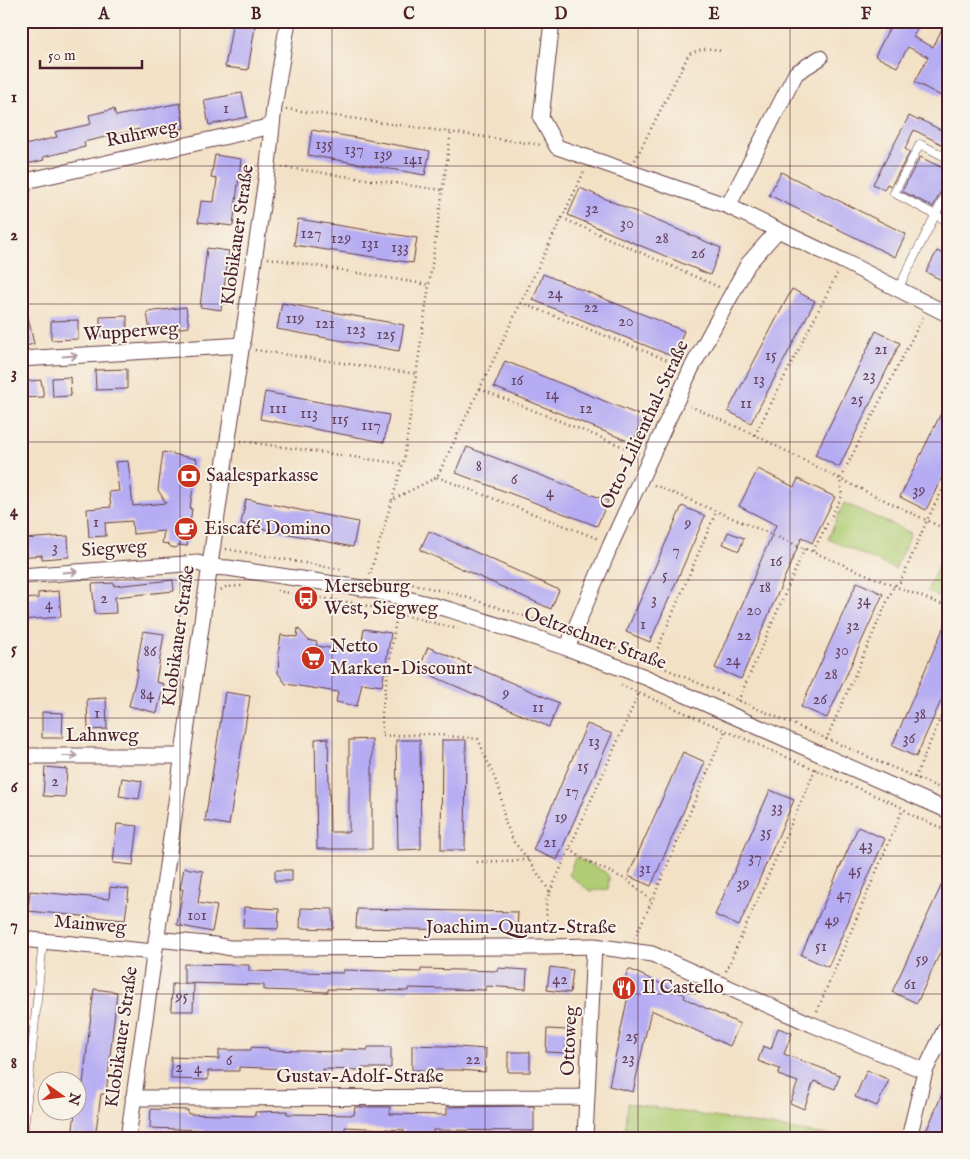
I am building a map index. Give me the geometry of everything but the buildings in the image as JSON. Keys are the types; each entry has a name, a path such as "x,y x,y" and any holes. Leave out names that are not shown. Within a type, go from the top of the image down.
{"street":[{"name":"Klobikauer Straße","path":"128,1138 209,567 243,345 268,165 274,107 288,21"},
{"path":"552,21 541,118 557,147 728,206 843,261 949,315"},
{"path":"728,206 796,73 820,58"},
{"name":"Ruhrweg","path":"25,181 272,126"},
{"name":"Otto-Lilienthal-Straße","path":"567,648 611,544 691,369 748,264 778,230"},
{"name":"Wupperweg","path":"21,360 243,345"},
{"name":"Siegweg","path":"21,576 198,563 209,567"},
{"name":"Oeltzschner Straße","path":"209,567 237,569 368,589 451,610 567,648 645,677 949,811"},
{"name":"Lahnweg","path":"21,756 182,756"},
{"name":"Mainweg","path":"21,939 155,945"},
{"name":"Joachim-Quantz-Straße","path":"155,945 215,945 230,948 594,946 631,950 652,954 811,1024 925,1071"},
{"name":"Ottoweg","path":"585,1138 594,946"},
{"path":"909,1138 925,1071 949,1020"},
{"name":"Gustav-Adolf-Straße","path":"133,1098 587,1096"}],"lane":[{"path":"949,158 920,144 894,193 949,222"},
{"path":"21,247 25,181"},
{"path":"898,289 949,188"},
{"path":"23,1138 43,941"}],"path":[{"path":"629,173 689,54 699,49 714,48 723,52"},
{"path":"274,107 557,147"},
{"path":"364,605 370,574 403,464 451,132"},
{"path":"392,500 437,477 591,158"},
{"path":"268,165 443,190"},
{"path":"562,218 731,293"},
{"path":"254,256 430,285"},
{"path":"755,435 843,261"},
{"path":"521,303 691,369"},
{"path":"813,551 842,496 840,479 929,304"},
{"path":"243,345 250,349 417,374"},
{"path":"480,389 650,458"},
{"path":"677,400 755,435 840,479 949,531"},
{"path":"228,439 403,464"},
{"path":"720,984 894,586 900,582 904,574 927,520 949,476"},
{"path":"437,477 611,544"},
{"path":"641,479 894,586 949,607"},
{"path":"547,947 546,901 639,693 716,512"},
{"path":"631,950 634,939 805,548"},
{"path":"220,591 226,587 244,586"},
{"path":"272,590 364,605 462,630"},
{"path":"400,597 382,711 382,736 430,734 478,739 500,791 505,822 514,842 529,860 550,892"},
{"path":"613,682 725,730 949,831"},
{"path":"811,1024 949,698"},
{"path":"569,848 583,859 627,880 652,901"},
{"path":"477,862 529,860"}],"green space":[{"path":"844,503 911,533 895,569 828,539"},
{"path":"949,542 949,601 927,591"},
{"path":"575,857 605,872 609,877 608,889 590,891 569,875"},
{"path":"627,1103 845,1138 624,1138"}],"place":[{"name":"Saalesparkasse","path":"189,476"},
{"name":"Eiscafé Domino","path":"186,529"},
{"name":"Merseburg West, Siegweg","path":"306,598"},
{"name":"Netto Marken-Discount","path":"313,658"},
{"name":"Il Castello","path":"624,988"}]}
